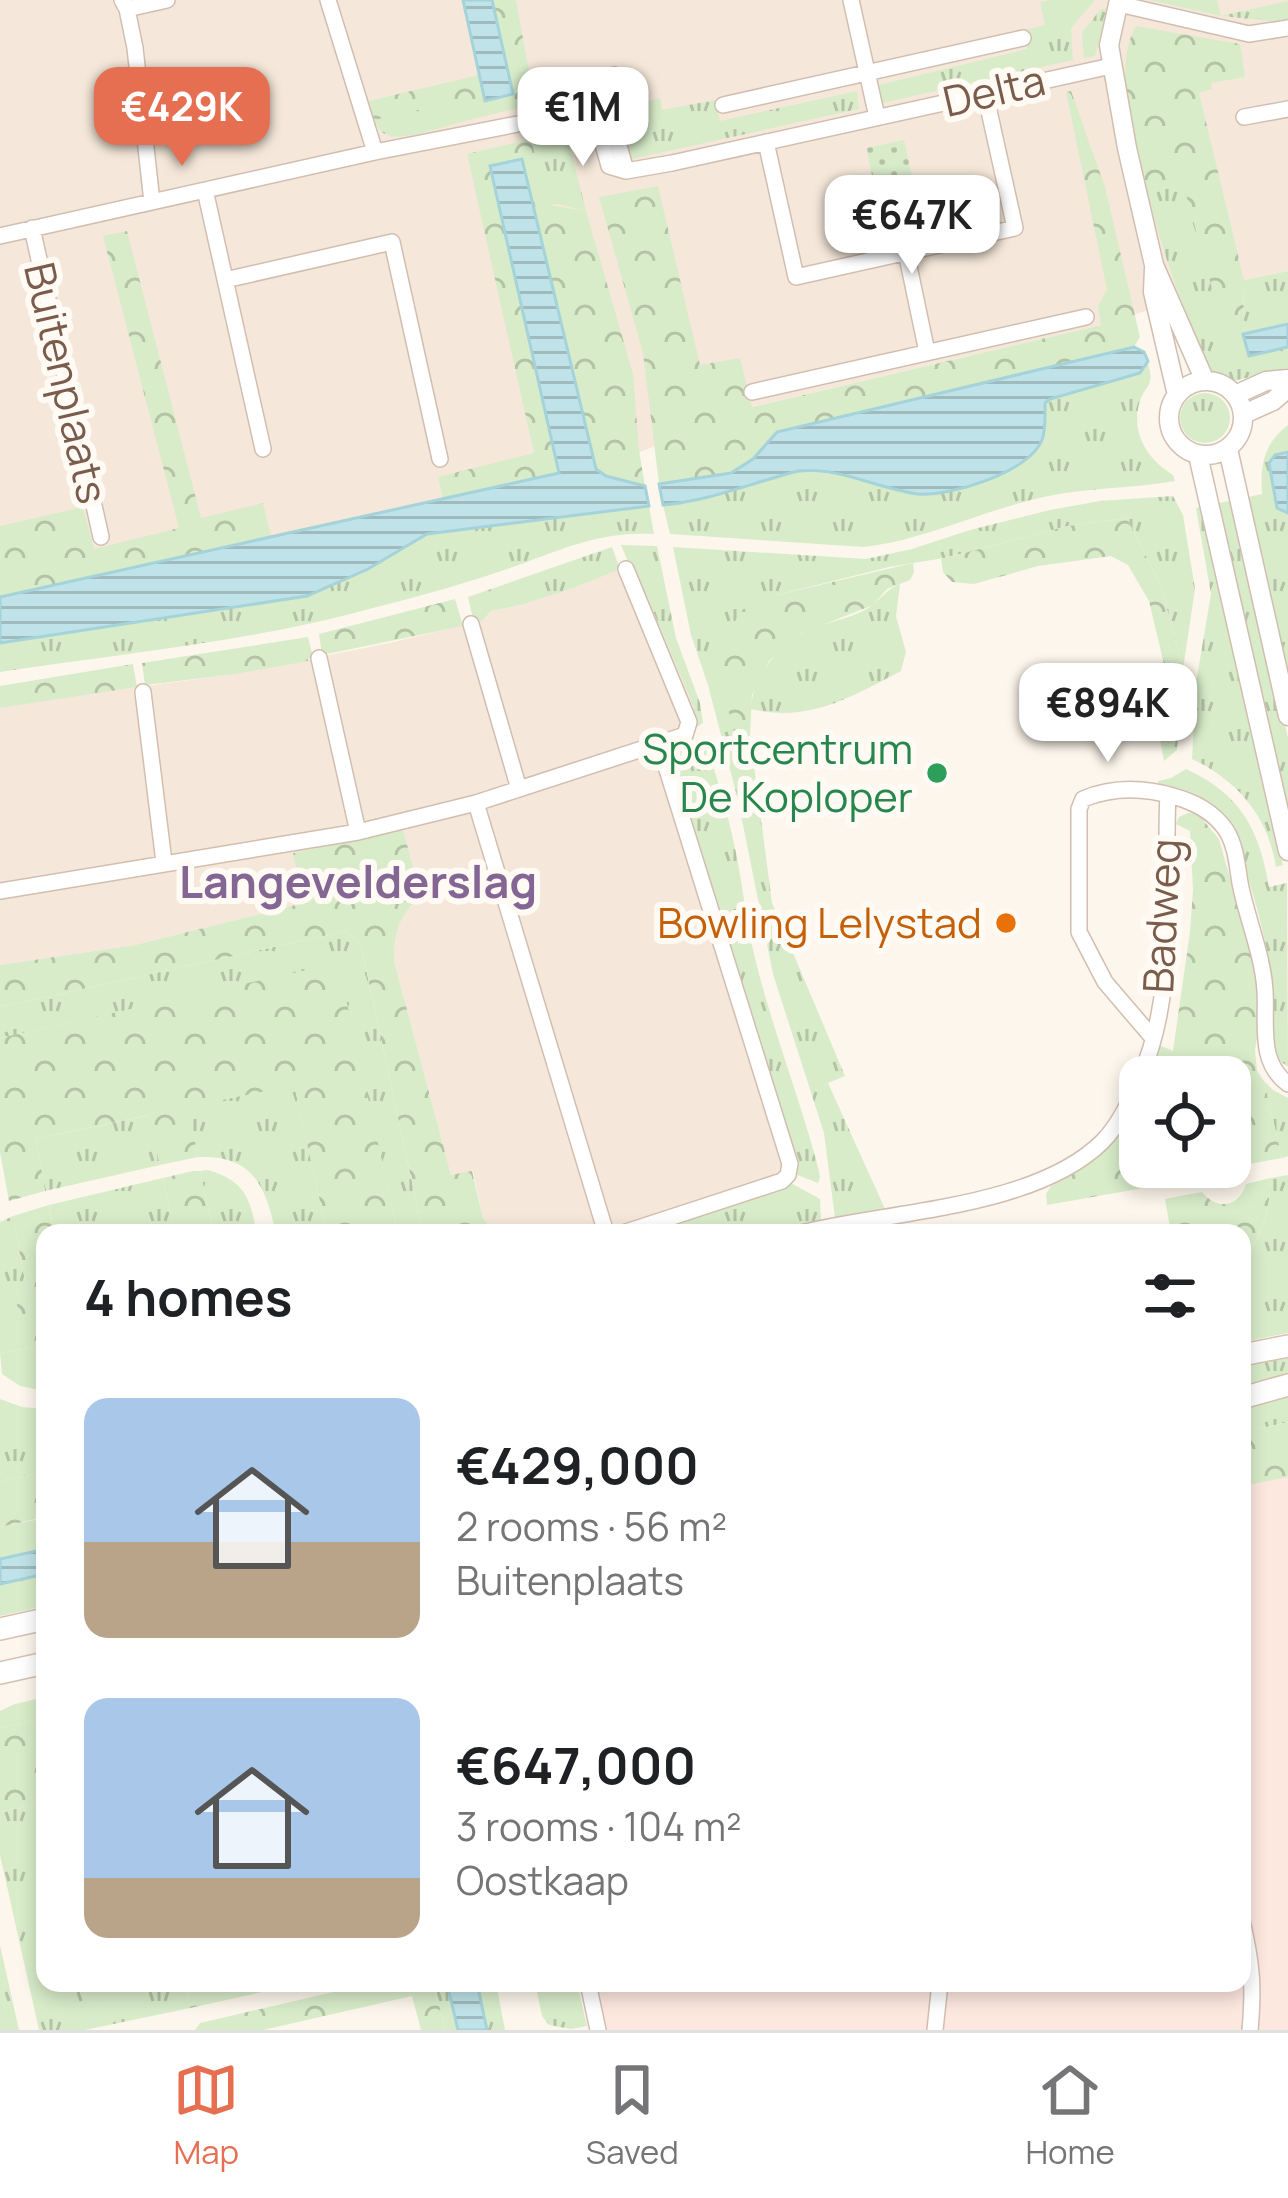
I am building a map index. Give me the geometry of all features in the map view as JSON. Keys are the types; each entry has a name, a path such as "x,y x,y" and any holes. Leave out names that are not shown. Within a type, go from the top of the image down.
{"main road":[{"path":"1251,1353 1288,1346"},
{"path":"1251,1395 1288,1385"},
{"path":"0,1629 36,1621"},
{"path":"0,1673 36,1665"}],"street":[{"path":"152,202 135,48 124,4 167,0"},
{"path":"328,0 375,152"},
{"path":"851,0 877,117"},
{"path":"1205,381 1154,265 1109,45 1124,3 1250,34 1288,28"},
{"name":"Delta","path":"723,105 1023,38"},
{"name":"Delta","path":"597,114 609,166 626,171 1111,66"},
{"path":"597,114 619,97 614,75"},
{"path":"766,142 796,277 1015,228 985,93"},
{"path":"1244,117 1288,109"},
{"name":"Buitenplaats","path":"0,236 375,152 597,114"},
{"path":"205,190 263,449"},
{"name":"Buitenplaats","path":"32,228 101,537"},
{"path":"225,280 392,242 440,459"},
{"path":"906,252 927,352"},
{"path":"1154,265 1154,292 1177,394"},
{"path":"752,392 1086,317"},
{"path":"1235,395 1266,381 1288,379"},
{"path":"1205,381 1219,383 1235,395 1244,414 1237,440 1214,455 1186,450 1171,430 1171,406 1177,394 1205,381"},
{"path":"1244,414 1288,388"},
{"path":"1228,449 1288,716"},
{"path":"1198,455 1288,851"},
{"path":"0,891 358,832 476,803 685,735 689,722 626,569"},
{"path":"471,624 519,789"},
{"path":"319,658 358,832"},
{"path":"142,692 164,862"},
{"path":"651,1224 782,1181 790,1164 659,744"},
{"name":"Badweg","path":"1152,1037 1105,982 1079,932 1079,809 1083,800 1102,791 1149,790 1168,795 1209,811 1226,831 1237,857 1265,986 1265,1051 1288,1084"},
{"name":"Badweg","path":"1146,1056 1167,950 1168,795"},
{"path":"476,803 603,1224"},
{"name":"Badweg","path":"840,1224 950,1207 1036,1183 1075,1164 1104,1141 1119,1120"},
{"path":"1250,2030 1251,1962"},
{"path":"590,1992 598,2030"},
{"path":"935,2030 939,1992"}],"shaded area":[{"path":"0,0 1288,0 1288,271 1101,325 751,407 596,470 559,473 0,597"},
{"path":"633,562 694,709 694,729 683,754 672,758 796,1170 655,1224 487,1224 473,1171 451,1176 394,961 394,933 418,898 335,846 294,853 305,903 135,945 0,965 0,708 236,674 389,643 482,621 491,611 571,589"},
{"path":"1288,1460 1288,2030 590,2030 582,1992 1251,1992 1251,1466"}],"green space":[{"path":"492,0 516,0 529,71 546,101 465,121 460,100 374,120 369,101 479,75 485,100 512,94"},
{"path":"1095,0 1071,28 1073,60 882,103 879,85 1027,49 1025,30 1045,25 1040,2"},
{"path":"1149,0 1217,0 1221,16"},
{"path":"1288,1 1288,23 1221,16"},
{"path":"1101,9 1107,9 1095,56 1084,58 1082,32"},
{"path":"1136,26 1240,44 1245,77 1211,83 1212,89 1199,93 1244,280 1243,334 1222,325 1184,187 1145,184 1125,83 1129,43"},
{"path":"857,91 859,109 627,160 612,132 625,107 660,98 662,110 715,100 720,121"},
{"path":"1071,91 1105,187 1140,337 1134,347 777,432 753,459 731,473 659,484 643,353 599,197 658,186 700,365 740,358 752,407 1101,325 1098,306 1107,290 1066,92"},
{"path":"460,100 465,121 425,132 394,137 381,131 374,120"},
{"path":"566,131 586,211 548,205 531,139"},
{"path":"531,139 548,205 586,211 633,374 645,486 596,470 522,159 490,167 559,473 443,499 438,477 534,453 467,154"},
{"path":"904,140 923,227 885,235 866,148"},
{"path":"1145,184 1184,186 1243,333 1244,280 1288,271 1288,324 1244,334 1249,356 1288,347 1288,368 1229,382 1214,376 1174,282"},
{"path":"127,231 201,518 263,503 271,537 0,597 0,526 83,507 94,549 179,528 103,236"},
{"path":"1148,361 1150,378 1138,410 1139,432 1148,452 1175,481 1044,497 864,547 670,534 663,505 689,503 800,471 844,475 921,494 944,493 998,475 1044,427 1045,403 1050,399 1140,373"},
{"path":"1205,393 1222,401 1230,418 1222,435 1205,443 1188,435 1180,418 1188,401"},
{"path":"1288,425 1288,452 1275,455 1277,507 1288,513 1288,684 1244,498 1262,494 1265,455"},
{"path":"1173,496 1183,515 1195,589 1183,669 1161,587 1127,518 1068,526 773,596 736,729 750,735 772,903 845,1076 828,1083 885,1209 835,1218 824,1133 773,974 738,800 691,635 673,547 866,559 1050,510"},
{"path":"1233,500 1288,738 1288,830 1215,504"},
{"path":"649,506 654,534 594,539 467,582 354,613 222,640 0,672 0,643 307,596 368,569 427,534"},
{"path":"1204,506 1283,865 1276,867 1266,832 1248,802 1223,778 1192,759 1196,683 1211,594 1196,508"},
{"path":"1127,518 1161,587 1183,669 1177,750 1164,761 1156,717 1170,707 1169,685 1149,601 1128,565 1111,556 1038,566 974,584 952,582 943,572 941,559 1068,526"},
{"path":"621,545 657,546 676,638 700,703 703,723 694,729 694,708"},
{"path":"612,547 620,569 571,589 491,611 474,623 468,597"},
{"path":"913,563 910,580 887,589 873,605 802,633 769,661 752,695 750,735 736,730 726,705 721,643 742,610 773,596"},
{"path":"900,584 896,616 906,652 901,671 811,710 751,709 760,676 782,648 809,630 863,611"},
{"path":"455,599 463,626 322,655 319,634"},
{"path":"308,637 313,657 308,661 145,685 142,663"},
{"path":"133,664 137,687 0,708 0,686"},
{"path":"701,739 727,813 754,954 810,1140 818,1183 795,1174 672,758 683,754 685,743"},
{"path":"1186,769 1220,790 1244,815 1259,847 1269,887 1287,883 1288,1067 1275,1057 1268,953 1235,844 1216,811 1202,798 1177,788 1158,791 1158,781"},
{"path":"1198,814 1219,839 1254,964 1260,1021 1257,1071 1264,1081 1282,1158 1251,1164 1251,1056 1156,1056 1159,1045 1173,1051 1190,932 1190,831 1176,824 1179,817"},
{"path":"403,830 420,893 400,924 394,961 451,1175 472,1171 487,1224 421,1224 361,946 347,931 0,1007 0,965 135,945 304,903 293,853"},
{"path":"347,931 361,946 421,1224 396,1224 337,964 0,1038 0,1007"},
{"path":"338,963 396,1224 325,1224 294,1085 188,1107 198,1157 160,1165 149,1115 36,1139 45,1191 9,1201 0,1152 0,1038"},
{"path":"1264,1081 1288,1098 1288,1156 1282,1158"},
{"path":"294,1084 325,1224 273,1224 261,1188 244,1168 232,1161 198,1157 187,1107"},
{"path":"150,1115 160,1165 45,1191 36,1139"},
{"path":"1119,1133 1119,1188 1143,1188 1047,1205 1051,1186 1103,1152"},
{"path":"208,1170 238,1186 255,1224 212,1224 200,1171"},
{"path":"200,1171 212,1224 173,1224 163,1178"},
{"path":"1288,1175 1288,1333 1251,1340 1251,1248 1262,1228 1271,1178"},
{"path":"163,1178 173,1224 52,1224 49,1205"},
{"path":"1271,1178 1265,1219 1251,1248 1251,1224 1169,1224 1165,1199 1202,1192 1214,1202 1227,1204 1251,1183"},
{"path":"789,1182 820,1199 821,1220 802,1224 660,1224"},
{"path":"49,1205 52,1224 36,1224 36,1347 0,1353 0,1323 20,1318 15,1295 27,1292 13,1216"},
{"path":"13,1216 27,1292 20,1319 0,1323 0,1222"},
{"path":"36,1347 36,1389 20,1386 2,1374 0,1353"},
{"path":"1288,1358 1288,1374 1251,1383 1251,1365"},
{"path":"1288,1395 1288,1422 1251,1431 1251,1405"},
{"path":"0,1399 36,1408 36,1473 0,1481"},
{"path":"1288,1422 1288,1477 1251,1484 1251,1431"},
{"path":"36,1473 36,1519 0,1527 0,1481"},
{"path":"36,1520 36,1551 0,1559 0,1527"},
{"path":"36,1577 36,1608 0,1616 0,1584"},
{"path":"36,1699 36,1720 0,1728 0,1711"},
{"path":"36,1720 36,1805 0,1812 0,1728"},
{"path":"36,1805 36,1992 187,1992 190,2008 85,2030 39,2030 0,1855 0,1812"},
{"path":"0,1945 19,2030 0,2030"},
{"path":"81,1992 149,1992 84,2006"},
{"path":"187,1992 262,1992 190,2008"},
{"path":"333,1992 436,1992 445,2030 421,2030 412,1996 263,2030 195,2030 200,2023"},
{"path":"436,1992 449,1992 458,2030 445,2030"},
{"path":"479,1992 498,1992 505,2030 487,2030"},
{"path":"537,1992 579,1992 587,2026 549,2025"}],"water":[{"path":"463,0 492,0 513,94 485,101"},
{"path":"522,159 596,469 645,486 649,506 427,534 368,569 307,596 0,643 0,597 559,473 490,166"},
{"path":"1288,324 1288,347 1249,356 1243,334"},
{"path":"1134,347 1148,361 1140,373 1050,399 1045,403 1043,436 1034,452 1006,472 968,487 918,494 829,472 799,471 714,496 663,505 659,484 731,473 753,459 777,432"},
{"path":"1288,452 1288,513 1277,508 1269,463 1275,455"},
{"path":"36,1551 36,1576 0,1584 0,1559"},
{"path":"449,1992 479,1992 487,2030 458,2030"}],"place":[{"name":"Sportcentrum De Koploper","path":"937,773"},
{"name":"Bowling Lelystad","path":"1006,923"}],"district":[{"name":"Langevelderslag","path":"358,882"}]}
